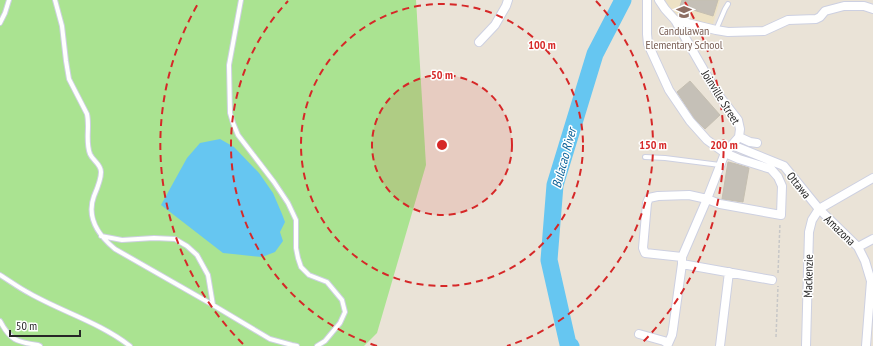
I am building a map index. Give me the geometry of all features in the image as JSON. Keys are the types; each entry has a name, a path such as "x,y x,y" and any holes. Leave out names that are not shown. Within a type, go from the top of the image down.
{"street":[{"path":"479,42 495,25 508,0"},
{"path":"647,0 648,44 669,90 690,121 707,140 725,153 752,164 771,169 778,177 782,186 780,215 720,204 707,198 689,195 651,197 648,200 643,248 644,252 728,272 775,281"},
{"name":"Joinville Street","path":"659,0 675,20 717,93 738,120 740,129 739,137 725,153"},
{"path":"675,20 728,32 764,31 788,20 816,19 825,11 847,3 873,9"},
{"path":"739,137 750,142 757,143"},
{"name":"Ottawa","path":"732,145 784,166 819,209"},
{"path":"639,334 664,341 669,345 672,336 682,261 725,153"},
{"path":"819,209 873,178"},
{"name":"Amazona","path":"819,209 858,247 865,261 871,281 866,346"},
{"name":"Mackenzie","path":"806,346 809,232 812,220 819,209"},
{"path":"858,247 873,239"},
{"path":"720,346 728,272"}],"lane":[{"path":"0,23 9,0"},
{"path":"55,0 62,26 69,79 87,114 90,154 100,165 100,178 92,202 92,212 93,222 101,236 115,249 270,339 297,346"},
{"path":"241,0 229,65 230,113 238,135 274,182 288,203 296,220 298,258 301,267 309,275 327,282 342,300 345,312 340,323 325,341 317,346"},
{"path":"716,30 728,4"},
{"path":"644,157 665,158 720,166"},
{"path":"101,236 122,240 154,238 175,239 187,246 197,255 208,275 213,305"},
{"path":"0,275 29,294 95,324 119,337 130,346"},
{"path":"0,321 11,338 40,346"}],"path":[{"path":"776,337 775,281 778,274 780,215"}],"shaded area":[{"path":"663,0 720,0 712,27 676,16"}],"green space":[{"path":"0,0 416,0 426,165 377,333 364,346 0,346"}],"water":[{"path":"220,139 234,147 259,173 273,193 285,222 280,232 283,241 275,252 262,257 223,253 161,205 187,158 200,143"}],"building":[{"path":"682,0 718,0 713,16 680,6"},
{"path":"690,81 720,115 705,129 694,118 677,92"},
{"path":"728,162 749,168 743,202 722,199"}],"waterway":[{"name":"Bulacao River","path":"571,346 568,344 549,260 555,185 595,54 623,0"}],"place":[{"name":"Candulawan Elementary School","path":"684,12"}]}
